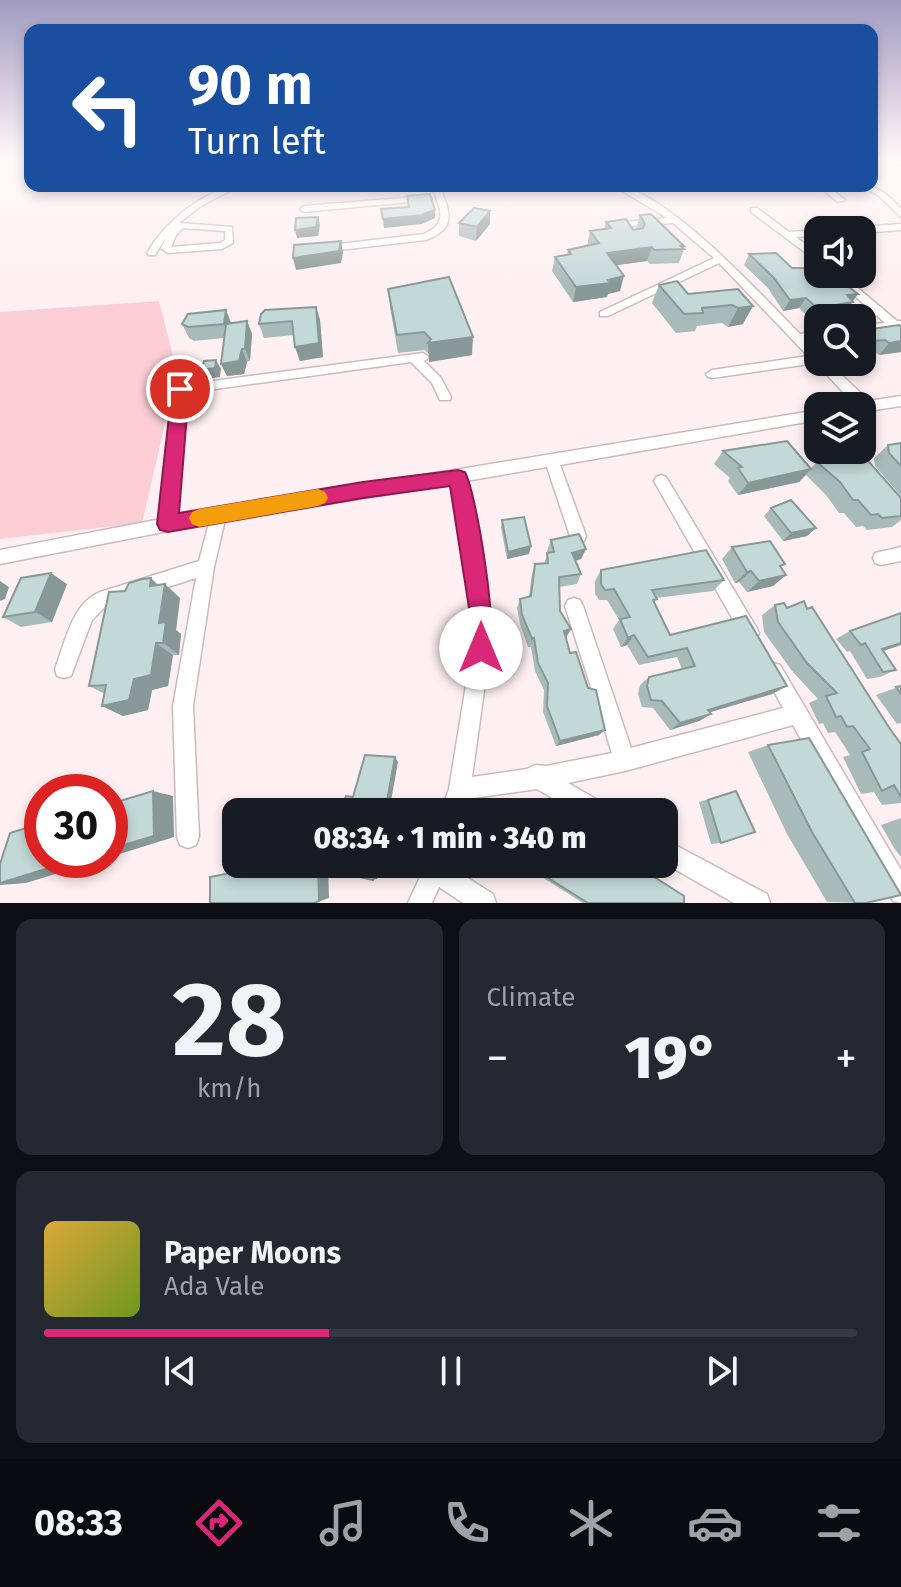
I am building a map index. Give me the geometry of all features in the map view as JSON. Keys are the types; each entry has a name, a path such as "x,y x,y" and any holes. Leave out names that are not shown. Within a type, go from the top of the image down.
{"street":[{"path":"176,225 230,229 230,241 222,246 174,251 166,249 176,225 183,213 206,201"},
{"path":"304,209 362,201"},
{"path":"313,250 426,237 444,226 446,218 440,201"},
{"path":"645,201 675,220 804,345"},
{"path":"754,210 804,247"},
{"path":"633,239 626,227 628,224 675,220"},
{"path":"651,223 661,233"},
{"path":"152,253 176,225"},
{"path":"876,229 901,227"},
{"path":"790,235 804,234"},
{"path":"604,314 718,260"},
{"path":"853,288 898,324"},
{"path":"876,327 898,324"},
{"path":"797,338 804,337"},
{"path":"168,524 180,389 418,358 437,381 445,397"},
{"path":"712,374 804,362"},
{"path":"835,376 850,392"},
{"path":"876,404 901,401"},
{"path":"0,557 219,514 552,462 804,417"},
{"path":"552,462 578,536"},
{"path":"457,798 481,634 481,608 458,477"},
{"path":"661,481 901,893"},
{"path":"188,837 183,706 206,567 219,514"},
{"path":"881,558 901,554"},
{"path":"64,669 85,614 100,600 206,567"},
{"path":"574,606 625,761"},
{"path":"460,789 498,785 625,761 798,714"},
{"path":"535,776 573,798"},
{"path":"678,858 758,903"},
{"path":"420,903 432,878"},
{"path":"450,878 484,903"}],"shaded area":[{"path":"159,301 177,372 142,523 0,539 0,312"}],"building":[{"path":"408,201 432,201 435,210 422,215 383,219 381,209 409,207"},
{"path":"474,208 490,211 477,227 459,223"},
{"path":"651,214 684,249 654,250 652,247 607,253 624,276 608,280 611,283 576,287 555,257 571,254 568,250 599,243 590,231 611,228 606,222 626,219 633,230 643,228 645,224 640,215"},
{"path":"318,217 316,227 295,230 296,218"},
{"path":"341,241 339,251 293,258 294,245"},
{"path":"776,253 792,268 804,268 804,288 850,288 858,294 847,295 853,302 841,304 813,304 806,298 790,300 774,278 749,254"},
{"path":"449,277 473,337 428,343 431,339 424,332 397,335 388,289"},
{"path":"677,281 688,294 738,289 753,306 702,308 703,313 684,314 659,285"},
{"path":"316,307 319,343 295,347 292,321 259,324 265,310"},
{"path":"226,310 224,324 188,327 182,324 188,314"},
{"path":"247,321 245,349 242,349 239,361 221,364 226,324"},
{"path":"899,325 901,341 876,341 876,328"},
{"path":"216,360 215,368 201,370 204,361"},
{"path":"787,441 811,469 748,483 738,468 742,467 723,451"},
{"path":"901,443 901,466 889,453 888,445"},
{"path":"819,464 871,464 901,498 901,516 882,518 878,514 871,515 858,500 853,500 840,482"},
{"path":"791,500 816,528 791,533 771,508"},
{"path":"524,517 531,546 508,552 502,520"},
{"path":"579,534 586,549 572,553 581,574 559,577 560,611 571,629 564,631 570,653 576,652 588,688 596,690 605,730 560,741 547,706 548,683 538,663 534,638 522,615 520,599 531,596 535,564 548,563 547,553 554,552 551,540"},
{"path":"770,541 785,564 780,566 786,575 759,581 751,571 747,572 732,547"},
{"path":"706,550 724,580 652,590 657,599 653,600 670,635 746,616 787,686 708,710 711,714 680,723 662,701 651,700 647,686 649,677 695,666 687,648 648,657 634,635 628,638 620,619 630,617 614,589 605,590 601,584 601,570"},
{"path":"51,573 35,612 3,617 21,578"},
{"path":"151,578 150,586 165,584 159,623 166,622 163,643 156,643 151,675 134,679 129,700 102,706 106,685 89,686 109,592 125,591 129,583"},
{"path":"804,601 807,609 812,607 901,744 901,797 894,785 882,791 862,752 870,749 853,726 847,727 841,716 836,717 826,696 837,693 807,663 778,622 775,605 784,603 787,608"},
{"path":"901,613 901,643 882,649 896,670 883,672 865,643 861,645 850,631"},
{"path":"809,738 901,895 855,903 812,832 768,745"},
{"path":"365,755 395,757 388,798 345,798 353,797"},
{"path":"153,791 154,836 128,844 128,799"},
{"path":"736,791 755,832 721,843 708,800"},
{"path":"24,829 24,876 0,883 0,864 10,833"},
{"path":"222,875 222,878 318,878 319,901 210,903 210,877"},
{"path":"548,878 656,878 684,896 684,903 588,903"}],"slow traffic":[{"path":"199,518 318,498"}],"route":[{"path":"180,389 168,524 458,477 481,608 481,648"}]}
